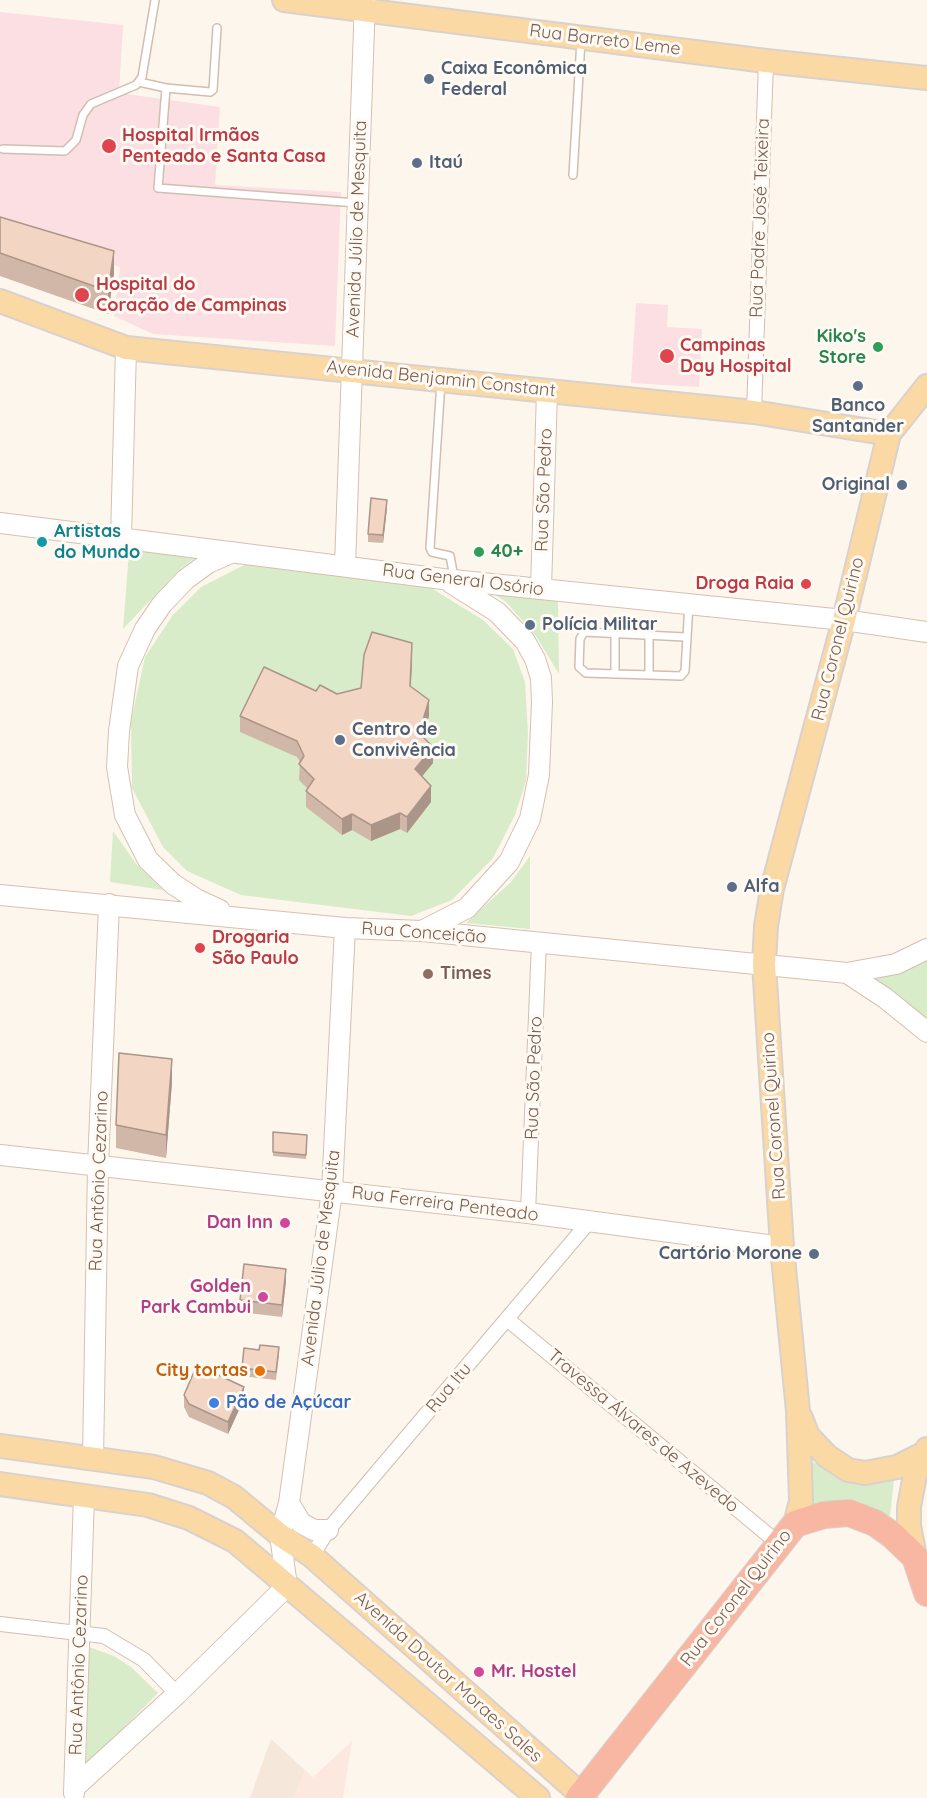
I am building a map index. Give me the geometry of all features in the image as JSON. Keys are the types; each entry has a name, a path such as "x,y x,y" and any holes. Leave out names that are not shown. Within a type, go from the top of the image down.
{"highway":[{"path":"795,1524 824,1515 849,1513 874,1523 892,1535 915,1557 927,1593"},
{"name":"Rua Coronel Quirino","path":"582,1797 795,1524"}],"main road":[{"name":"Rua Barreto Leme","path":"284,0 364,5 766,61 927,78"},
{"name":"Avenida Júlio de Mesquita","path":"345,566 364,5"},
{"name":"Avenida Benjamin Constant","path":"0,301 126,348 352,369 754,412 889,434"},
{"path":"121,538 126,348"},
{"name":"Rua Coronel Quirino","path":"795,1524 801,1501 798,1411 782,1247 764,964 772,889 844,620 889,434 927,386"},
{"name":"Rua São Pedro","path":"540,589 547,391"},
{"name":"Rua General Osório","path":"0,523 448,580 844,620 927,632"},
{"path":"233,552 208,563 186,579 162,604 145,628 128,666 120,721 117,767 119,790 125,814 148,860 173,884 196,899 235,917"},
{"path":"422,931 467,908 509,862 532,811 539,775 542,730 541,678 525,641 497,612 448,580"},
{"name":"Rua Conceição","path":"0,895 345,928 422,931 847,973"},
{"name":"Rua Antônio Cezarino","path":"93,1459 98,1166 109,904"},
{"name":"Avenida Júlio de Mesquita","path":"287,1586 280,1534 289,1503 332,1191 345,928"},
{"path":"847,973 896,964 927,949"},
{"path":"847,973 885,998 927,1032"},
{"name":"Rua Ferreira Penteado","path":"0,1155 528,1213 782,1247"},
{"path":"798,1411 808,1436 827,1456 848,1470 865,1473 897,1467 926,1451"},
{"name":"Avenida Doutor Moraes Sales","path":"0,1446 154,1467 208,1483 234,1497 312,1556 582,1797"},
{"path":"915,1557 909,1526 909,1507 915,1475 926,1451"},
{"name":"Avenida Doutor Moraes Sales","path":"0,1484 148,1505 189,1518 235,1541 538,1798"},
{"name":"Rua Antônio Cezarino","path":"74,1792 84,1496"},
{"path":"289,1503 301,1523 314,1530 328,1530"},
{"path":"74,1792 287,1586"}],"street":[{"name":"Rua Padre José Teixeira","path":"754,412 766,61"},
{"name":"Rua São Pedro","path":"528,1213 539,942"},
{"name":"Rua Itu","path":"312,1556 328,1530 588,1222"},
{"name":"Travessa Álvares de Azevedo","path":"507,1319 778,1544"},
{"path":"0,1624 104,1636 125,1646 144,1660 177,1694"}],"lane":[{"path":"3,149 65,151 76,140 83,115 91,104 99,99 129,90 139,82 154,0"},
{"path":"139,82 166,88 210,92 213,90 217,28"},
{"path":"573,175 581,37"},
{"path":"166,88 158,188 357,203"},
{"path":"441,380 430,545 432,552 450,555 448,580"},
{"path":"686,637 584,632 579,667 586,673 684,674 689,604"},
{"path":"615,634 615,674"},
{"path":"649,635 649,675"}],"shaded area":[{"name":"Hospital Irmãos Penteado e Santa Casa","path":"0,12 123,25 119,93 220,107 215,185 341,192 335,346 153,334 114,316 120,267 0,222"},
{"name":"Campinas Day Hospital","path":"636,303 668,305 667,327 702,329 699,387 631,383"},
{"path":"271,1739 305,1770 294,1798 250,1798"},
{"path":"352,1741 343,1798 294,1798 305,1770 313,1777"}],"green space":[{"path":"130,539 205,551 181,568 123,629"},
{"path":"254,560 423,583 483,620 513,649 525,682 528,733 526,781 515,815 493,858 452,900 411,916 241,895 187,871 163,847 132,788 131,721 145,657 173,615 201,587"},
{"path":"480,585 558,600 559,674 536,636 506,602"},
{"path":"113,831 137,865 163,890 110,882"},
{"path":"530,856 530,929 466,923 511,882"},
{"path":"927,958 927,1017 926,1019 870,977"},
{"path":"807,1460 857,1480 894,1479 890,1516 852,1507 808,1510"},
{"path":"89,1647 114,1656 131,1667 158,1693 86,1766"}],"building":[{"path":"0,217 114,251 108,291 0,253"},
{"path":"371,498 387,500 383,535 368,534"},
{"name":"Centro de Convivência","path":"372,632 412,643 410,686 429,700 419,733 433,747 415,769 431,786 407,817 400,813 371,825 352,814 342,819 306,791 314,779 299,764 304,756 297,741 240,716 264,667 316,691 320,685 337,694 361,688 364,655"},
{"path":"119,1053 172,1059 166,1135 116,1125"},
{"path":"273,1132 307,1135 306,1155 273,1152"},
{"name":"Golden Park Cambui","path":"244,1264 286,1269 282,1305 240,1300"},
{"name":"City tortas","path":"260,1345 279,1347 276,1372 242,1368 244,1348 259,1350"},
{"name":"Pão de Açúcar","path":"197,1365 244,1387 228,1422 189,1404 184,1395"}],"place":[{"name":"Caixa Econômica Federal","path":"429,79"},
{"name":"Hospital Irmãos Penteado e Santa Casa","path":"109,146"},
{"name":"Itaú","path":"417,163"},
{"name":"Hospital do Coração de Campinas","path":"82,295"},
{"name":"Kiko's Store","path":"878,347"},
{"name":"Campinas Day Hospital","path":"667,356"},
{"name":"Banco Santander","path":"858,386"},
{"name":"Original","path":"902,485"},
{"name":"Artistas do Mundo","path":"42,542"},
{"name":"40+","path":"479,552"},
{"name":"Droga Raia","path":"806,584"},
{"name":"Polícia Militar","path":"530,625"},
{"name":"Centro de Convivência","path":"340,740"},
{"name":"Alfa","path":"732,887"},
{"name":"Drogaria São Paulo","path":"200,948"},
{"name":"Times","path":"428,974"},
{"name":"Dan Inn","path":"285,1223"},
{"name":"Cartório Morone","path":"814,1254"},
{"name":"Golden Park Cambui","path":"263,1297"},
{"name":"City tortas","path":"260,1371"},
{"name":"Pão de Açúcar","path":"214,1403"},
{"name":"Mr. Hostel","path":"479,1672"}]}
